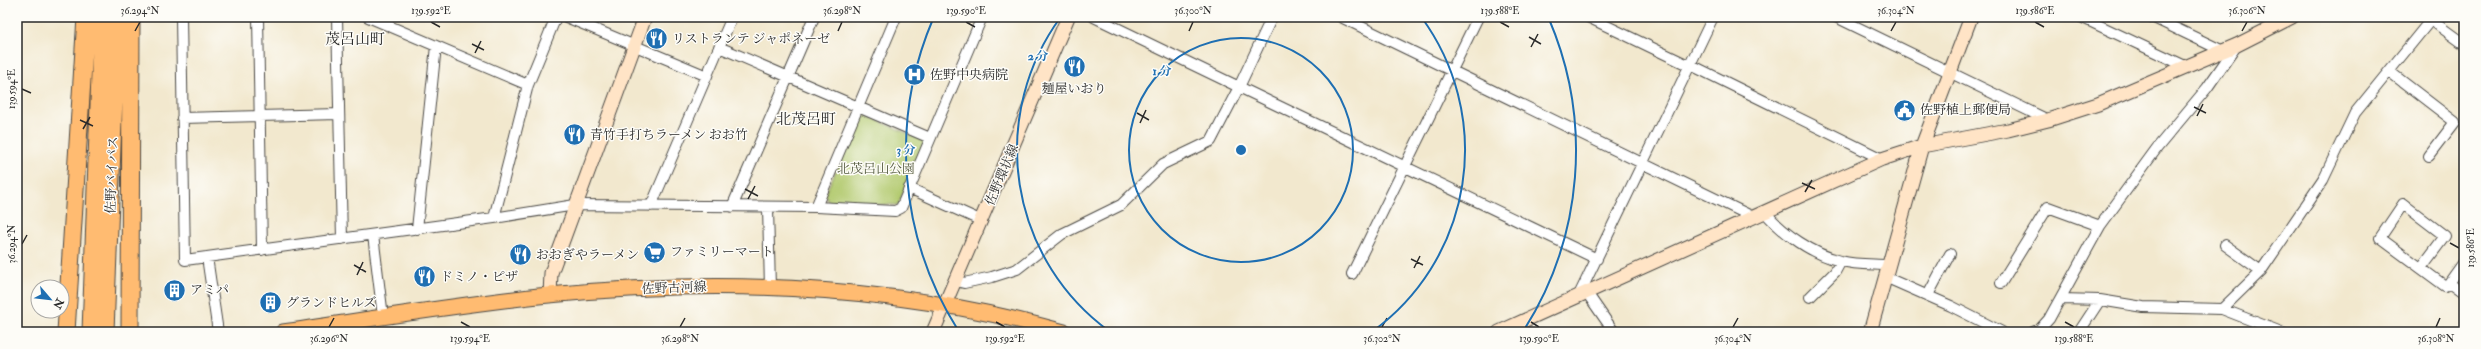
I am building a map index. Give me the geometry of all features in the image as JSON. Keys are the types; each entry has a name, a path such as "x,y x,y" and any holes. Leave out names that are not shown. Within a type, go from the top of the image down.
{"highway":[{"path":"66,332 86,17"},
{"name":"佐野バイパス","path":"91,332 102,17"},
{"name":"佐野バイパス","path":"105,332 117,17"},
{"path":"130,332 131,17"}],"main road":[{"name":"佐野古河線","path":"283,332 550,295 704,287 770,288 884,297 944,307 1031,328 1064,332"}],"street":[{"path":"181,17 185,260 417,229 575,205 768,208 816,207 895,211 901,208 982,17"},
{"path":"258,17 261,117 262,250"},
{"path":"337,17 342,239"},
{"path":"368,17 528,85"},
{"path":"494,218 528,85 556,17"},
{"path":"566,17 707,76"},
{"path":"550,295 551,273 633,45 645,17"},
{"path":"651,206 732,17"},
{"path":"732,207 814,17"},
{"path":"816,207 896,17"},
{"name":"佐野環状線","path":"932,332 982,221 1068,17"},
{"path":"1094,17 1239,86 1405,168 1597,259"},
{"path":"956,281 964,283 992,277 1017,269 1062,234 1121,205 1163,164 1211,141 1272,17"},
{"path":"1342,17 1644,162 1759,214 1817,251 1841,261 1886,271 1928,295 2002,332"},
{"path":"1352,274 1478,17"},
{"path":"1588,17 1882,159"},
{"path":"1582,295 1597,259 1713,17"},
{"path":"1836,17 1950,71 2048,120"},
{"path":"1870,332 1922,146 1971,17"},
{"path":"2081,17 2185,66"},
{"path":"2152,17 2223,51"},
{"path":"1499,332 1520,328 1582,295 1882,159 1922,146 2008,130 2048,120 2098,104 2237,45 2292,17"},
{"path":"2222,309 2261,271 2323,180 2355,113 2432,19 2464,44"},
{"path":"2033,332 2040,329 2049,319 2061,300 2100,226 2157,148 2207,88 2237,45"},
{"path":"417,229 436,46"},
{"path":"719,47 930,138"},
{"path":"2390,72 2455,122 2429,156"},
{"path":"182,118 338,114"},
{"path":"909,188 982,221"},
{"path":"2421,268 2445,236 2403,204 2380,238 2445,286 2464,262"},
{"path":"2001,283 2048,207 2100,226"},
{"path":"768,208 770,288"},
{"path":"373,235 383,317"},
{"path":"2225,245 2261,271"},
{"path":"1928,295 1950,254"},
{"path":"208,257 218,332"},
{"path":"1810,297 1835,272 1841,261"},
{"path":"2448,283 2464,294"},
{"path":"1582,295 1614,332"},
{"path":"2061,300 2100,300 2143,307 2222,309 2280,332"},
{"path":"2079,332 2100,300"}],"green space":[{"name":"北茂呂山公園","path":"863,114 925,141 898,205 829,203 825,194"}],"place":[{"name":"リストランテ ジャポネーゼ","path":"656,39"},
{"name":"麺屋いおり","path":"1074,67"},
{"name":"佐野中央病院","path":"915,75"},
{"name":"佐野植上郵便局","path":"1905,110"},
{"name":"青竹手打ちラーメン おお竹","path":"574,135"},
{"name":"ファミリーマート","path":"655,252"},
{"name":"おおぎやラーメン","path":"521,255"},
{"name":"ドミノ・ピザ","path":"424,277"},
{"name":"アミパ","path":"175,290"},
{"name":"グランドヒルズ","path":"270,303"}],"district":[{"name":"茂呂山町","path":"355,39"},
{"name":"北茂呂町","path":"806,119"}]}
